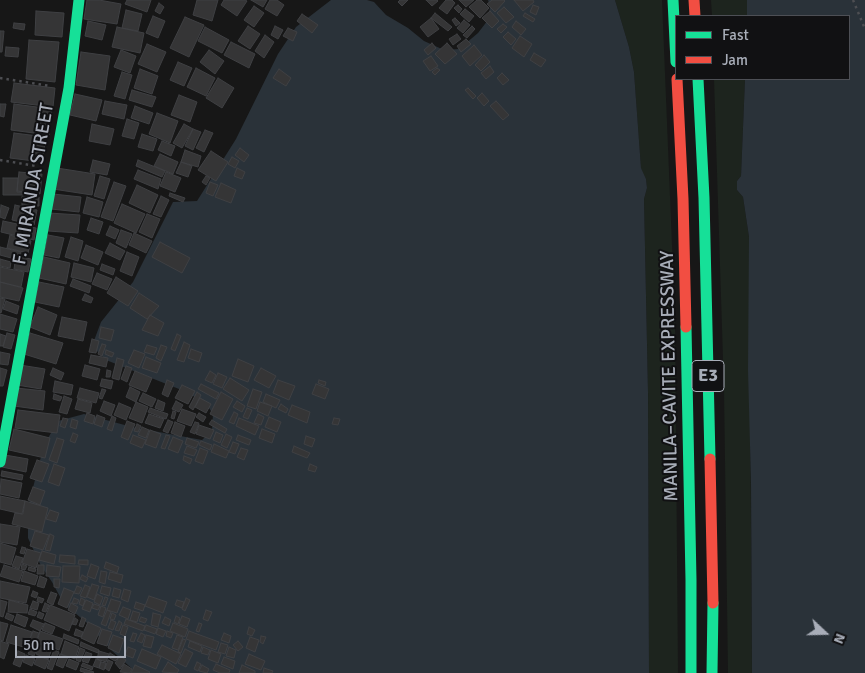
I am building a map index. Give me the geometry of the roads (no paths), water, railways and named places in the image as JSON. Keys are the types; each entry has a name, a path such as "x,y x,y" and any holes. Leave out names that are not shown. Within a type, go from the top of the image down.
{"main road":[{"name":"F. MIRANDA STREET","path":"0,462 69,88 79,0"},
{"path":"673,0 675,41"},
{"path":"694,0 695,15"},
{"name":"MANILA–CAVITE EXPRESSWAY","path":"677,80 684,228 691,570 691,673"},
{"name":"MANILA–CAVITE EXPRESSWAY","path":"698,80 705,218 712,673"}]}
